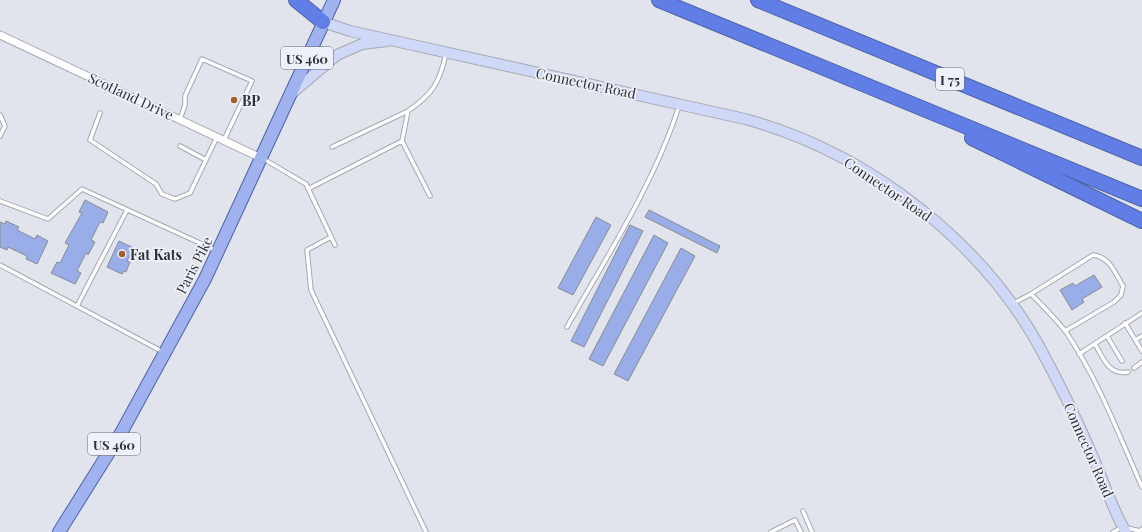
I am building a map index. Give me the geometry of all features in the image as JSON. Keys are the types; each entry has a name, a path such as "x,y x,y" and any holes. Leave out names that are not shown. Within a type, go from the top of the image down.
{"highway":[{"path":"296,0 323,22"},
{"path":"659,0 1142,198"},
{"name":"I 75","path":"758,0 1142,158"},
{"path":"880,91 1142,221"},
{"path":"1037,115 1142,151"}],"main road":[{"name":"Paris Pike","path":"59,532 98,473 165,353 218,252 334,0"},
{"name":"Connector Road","path":"323,22 350,31 680,103 745,119 780,130 827,150 865,169 902,195 943,228 977,262 1011,304 1033,336 1057,379 1088,445 1124,530"},
{"path":"290,95 336,55 362,44 394,41"}],"street":[{"name":"Scotland Drive","path":"0,35 261,158"}],"lane":[{"path":"332,147 408,111 431,93 442,70 446,53"},
{"path":"100,112 90,140 156,184 162,194 175,199 190,193 206,160 221,139 252,81 202,59 185,96 185,105 180,120"},
{"path":"567,327 637,201 670,134 680,103"},
{"path":"408,111 402,141 430,196"},
{"path":"0,115 5,126 0,136"},
{"path":"308,189 402,141"},
{"path":"180,146 206,160"},
{"path":"261,158 306,184 335,245"},
{"path":"0,201 48,219 82,189 218,252"},
{"path":"77,306 127,210"},
{"path":"331,237 307,250 311,290 426,532"},
{"path":"1011,304 1031,294 1093,255 1102,256 1123,286 1121,295 1114,302 1065,331"},
{"path":"0,265 165,353"},
{"path":"1031,294 1065,331 1079,354 1102,397 1142,487"},
{"path":"1079,354 1142,312"},
{"path":"1125,323 1142,352"},
{"path":"1107,336 1122,361"},
{"path":"1135,340 1142,336"},
{"path":"1095,344 1112,370 1121,373 1128,372"},
{"path":"1134,368 1142,362"},
{"path":"803,511 812,532"},
{"path":"771,532 795,520 800,532"},
{"path":"1113,532 1124,530 1140,531 1142,529"}],"building":[{"path":"85,200 108,212 103,223 100,222 91,240 95,242 88,255 86,253 77,271 81,273 75,284 51,273 57,262 60,263 69,245 65,243 82,213 79,212"},
{"path":"649,210 720,246 717,253 645,217"},
{"path":"596,217 611,225 573,295 558,288"},
{"path":"6,221 19,227 17,230 35,239 37,235 48,241 37,264 26,259 27,256 8,247 7,250 0,247 0,222 5,224"},
{"path":"630,225 643,231 584,347 571,341"},
{"path":"654,235 668,243 603,366 589,359"},
{"name":"Fat Kats","path":"119,241 134,248 127,261 130,262 126,272 124,271 122,274 107,267"},
{"path":"681,248 695,256 628,381 614,374"},
{"path":"1094,275 1102,287 1082,299 1084,302 1072,310 1060,290 1073,283 1075,286"}],"place":[{"name":"BP","path":"234,100"},
{"name":"Fat Kats","path":"122,254"}]}
